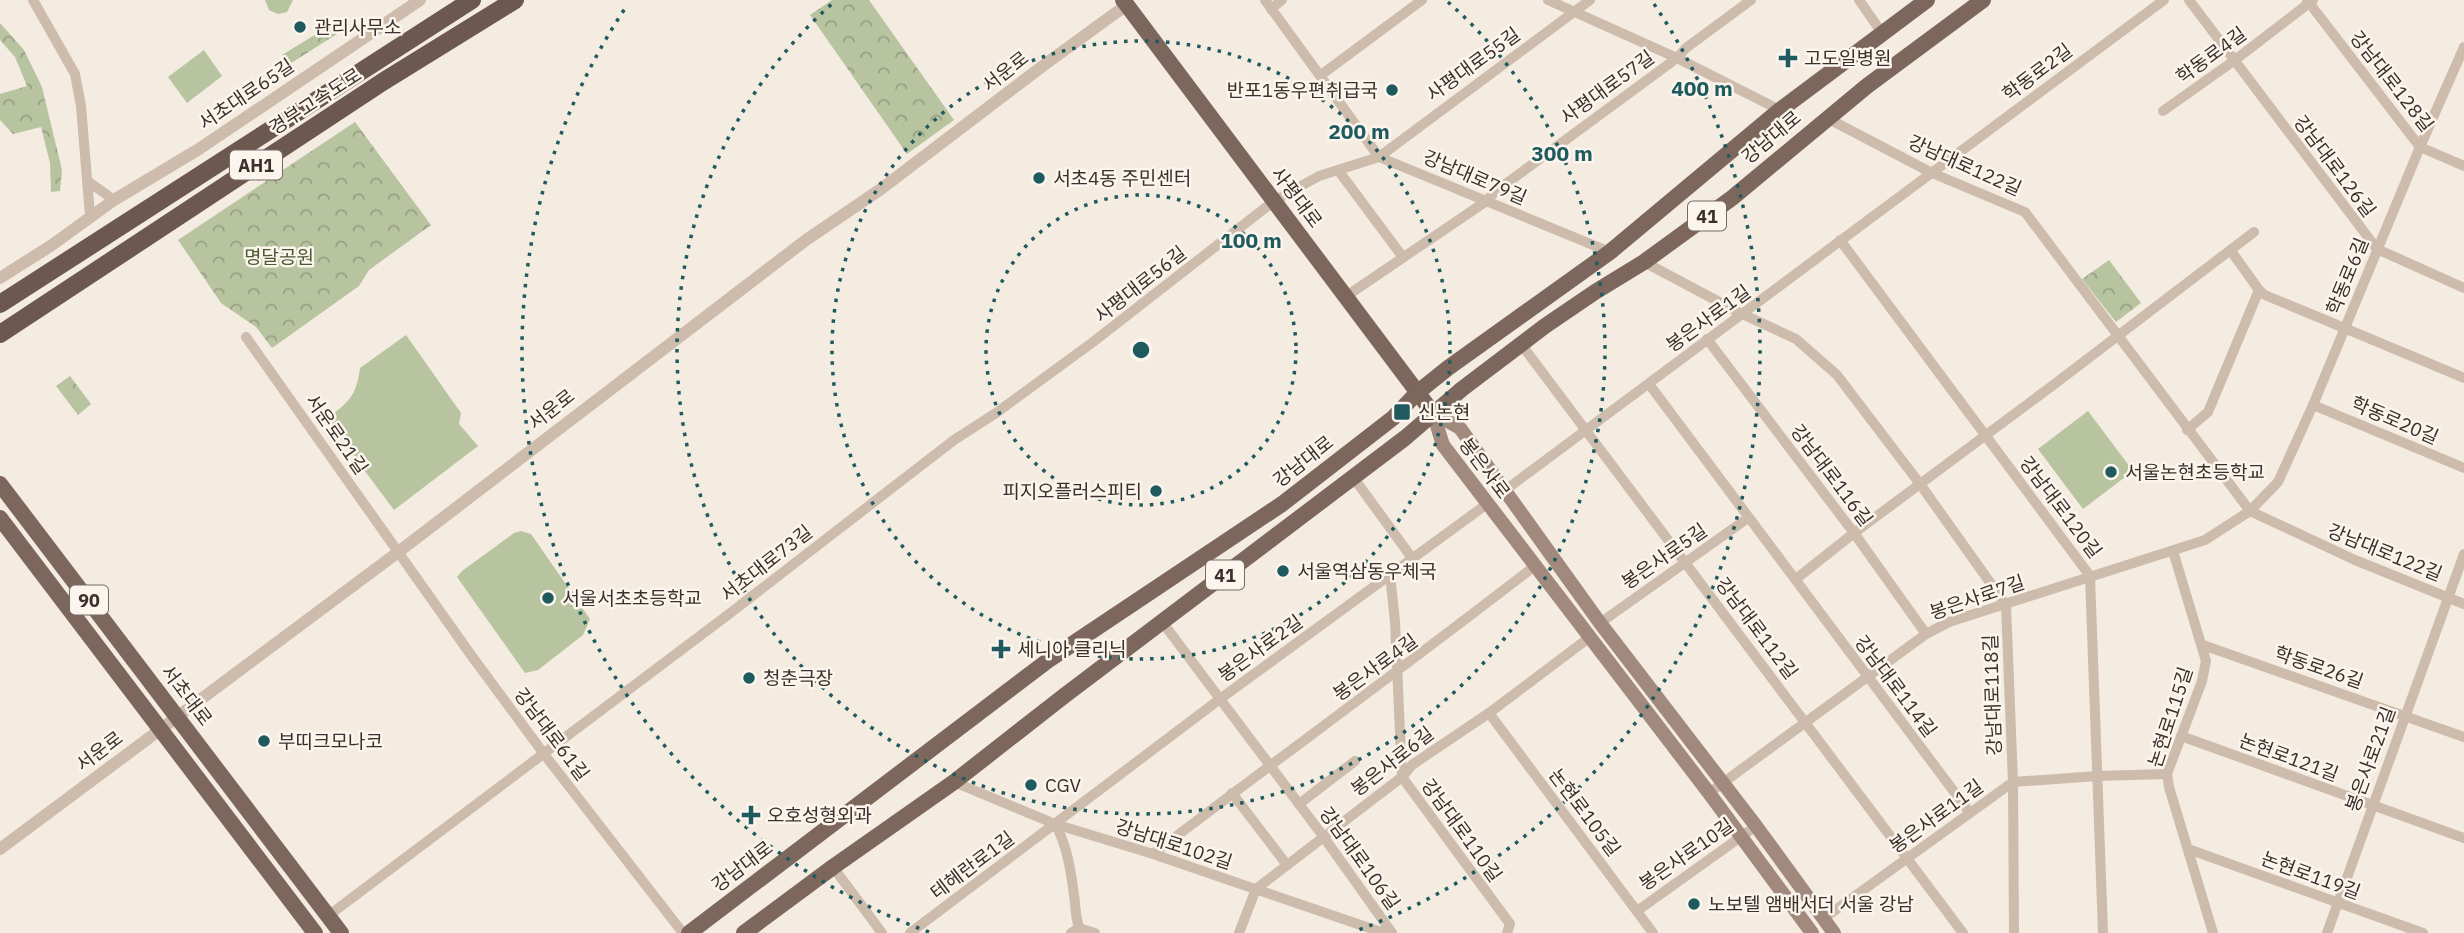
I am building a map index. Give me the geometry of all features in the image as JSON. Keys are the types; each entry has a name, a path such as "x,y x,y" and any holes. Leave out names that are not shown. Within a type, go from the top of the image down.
{"highway":[{"name":"경부고속도로","path":"0,304 472,0"},
{"name":"경부고속도로","path":"0,334 384,81 515,0"}],"main road":[{"name":"강남대로","path":"689,933 1051,659 1273,510 1393,418 1418,392 1448,368 1610,252 1780,110 1927,0"},
{"name":"강남대로","path":"744,933 954,782 1405,438 1521,344 1595,292 1644,262 1732,198 1827,118 1983,0"},
{"name":"사평대로","path":"1128,1 1433,413"},
{"name":"봉은사로","path":"1433,413 1460,428 1600,623 1834,933"},
{"name":"봉은사로","path":"1433,413 1443,445 1709,793 1812,933"},
{"name":"서초대로","path":"0,484 341,933"},
{"name":"90","path":"0,518 6,536 160,729 308,930"}],"street":[{"path":"33,0 75,74 81,106 90,216"},
{"name":"서초대로65길","path":"1,277 52,245 114,200 200,149 420,0"},
{"path":"1282,0 1268,4 1379,156"},
{"path":"1321,75 1422,0"},
{"path":"1548,0 1677,58 1780,110"},
{"name":"사평대로55길","path":"1274,201 1319,176 1379,156 1590,0"},
{"name":"사평대로57길","path":"1345,297 1485,202 1496,191 1751,0"},
{"path":"1859,0 1882,33"},
{"name":"학동로2길","path":"1932,173 2164,0"},
{"name":"강남대로126길","path":"2189,0 2377,249 2464,288"},
{"name":"서운로","path":"0,849 399,551 797,247 881,189 1128,1"},
{"name":"학동로4길","path":"2163,111 2235,60 2310,1"},
{"name":"강남대로128길","path":"2310,1 2420,147 2464,166"},
{"name":"학동로6길","path":"2250,511 2278,482 2464,47"},
{"name":"강남대로122길","path":"1827,118 1932,173 2025,212 2250,511 2306,538 2464,604"},
{"name":"강남대로79길","path":"1379,156 1610,252"},
{"path":"1338,170 1402,256"},
{"name":"봉은사로1길","path":"1504,491 1740,313 1756,304 1932,173"},
{"path":"89,182 114,200"},
{"name":"사평대로56길","path":"1093,342 1274,201"},
{"path":"1796,579 2254,232"},
{"name":"강남대로120길","path":"1840,240 2090,576 2103,933"},
{"path":"2231,251 2265,295 2464,378"},
{"path":"1644,262 1740,313 1796,339 1837,375 1920,484 2006,605"},
{"path":"2187,430 2208,412 2259,290"},
{"name":"서운로21길","path":"246,337 399,551"},
{"name":"강남대로116길","path":"1707,339 1854,533 1926,634"},
{"name":"서초대로73길","path":"328,916 954,440 996,413 1093,342"},
{"name":"강남대로112길","path":"1521,344 1963,933"},
{"name":"강남대로114길","path":"1649,384 1970,813"},
{"name":"학동로20길","path":"2313,405 2464,468"},
{"path":"1353,477 1412,558"},
{"name":"봉은사로2길","path":"1055,824 1220,699 1487,504"},
{"name":"봉은사로7길","path":"1709,793 1926,634 1949,622 2205,540 2250,511"},
{"name":"봉은사로5길","path":"1600,623 1748,517"},
{"name":"강남대로61길","path":"399,551 544,754 683,933"},
{"name":"논현로115길","path":"2173,551 2206,662 2202,681 2167,774 2213,933"},
{"name":"봉은사로21길","path":"2327,933 2464,554"},
{"name":"봉은사로4길","path":"1153,854 1270,764 1397,673 1536,565"},
{"name":"강남대로110길","path":"1390,574 1402,777 1510,924 1507,933"},
{"name":"강남대로118길","path":"2006,605 2013,782 2014,933"},
{"name":"강남대로106길","path":"1163,623 1270,764 1392,933"},
{"name":"봉은사로6길","path":"1256,889 1402,777 1412,765 1489,713 1590,636"},
{"name":"학동로26길","path":"2203,645 2464,737"},
{"name":"논현로105길","path":"1489,713 1653,933"},
{"name":"논현로121길","path":"2181,736 2464,838"},
{"name":"강남대로106길","path":"1299,804 1355,761"},
{"name":"봉은사로11길","path":"1823,919 2013,782 2167,774"},
{"name":"강남대로102길","path":"954,782 1055,824 1153,854 1384,933"},
{"path":"1232,793 1287,865"},
{"path":"1055,824 1062,836 1074,892 1077,931 1095,933"},
{"name":"테헤란로1길","path":"910,933 1055,824"},
{"name":"봉은사로10길","path":"1637,911 1756,827"},
{"name":"논현로119길","path":"2188,849 2423,933"},
{"path":"833,867 883,933"},
{"path":"1239,933 1256,889"}],"green space":[{"path":"265,0 293,0 287,12 278,14 269,10"},
{"path":"832,0 869,0 954,120 907,154 810,15"},
{"path":"0,23 24,50 42,87 62,170 60,191 51,192 50,163 41,127 13,134 0,120 0,94 27,86 15,57 0,40"},
{"path":"331,25 337,34 288,65 282,55"},
{"path":"204,50 222,76 187,103 168,77"},
{"name":"명달공원","path":"355,122 431,225 369,270 359,286 272,348 256,327 221,303 178,240"},
{"path":"2109,260 2141,303 2116,322 2082,279"},
{"path":"406,335 461,413 459,424 478,446 394,510 326,419 354,392 360,368"},
{"path":"70,376 91,404 78,415 56,386"},
{"path":"2088,411 2133,471 2083,509 2038,449"},
{"path":"521,531 531,534 590,619 583,635 538,670 525,673 457,577 514,533"}],"place":[{"name":"관리사무소","path":"300,27"},
{"name":"고도일병원","path":"1788,58"},
{"name":"반포1동우편취급국","path":"1392,90"},
{"name":"서초4동 주민센터","path":"1039,178"},
{"name":"신논현","path":"1402,412"},
{"name":"서울논현초등학교","path":"2111,472"},
{"name":"피지오플러스피티","path":"1156,491"},
{"name":"서울역삼동우체국","path":"1283,571"},
{"name":"서울서초초등학교","path":"548,598"},
{"name":"세니아 클리닉","path":"1001,649"},
{"name":"청춘극장","path":"749,678"},
{"name":"부띠크모나코","path":"264,741"},
{"name":"CGV","path":"1031,785"},
{"name":"오호성형외과","path":"751,815"},
{"name":"노보텔 앰배서더 서울 강남","path":"1694,904"}]}
